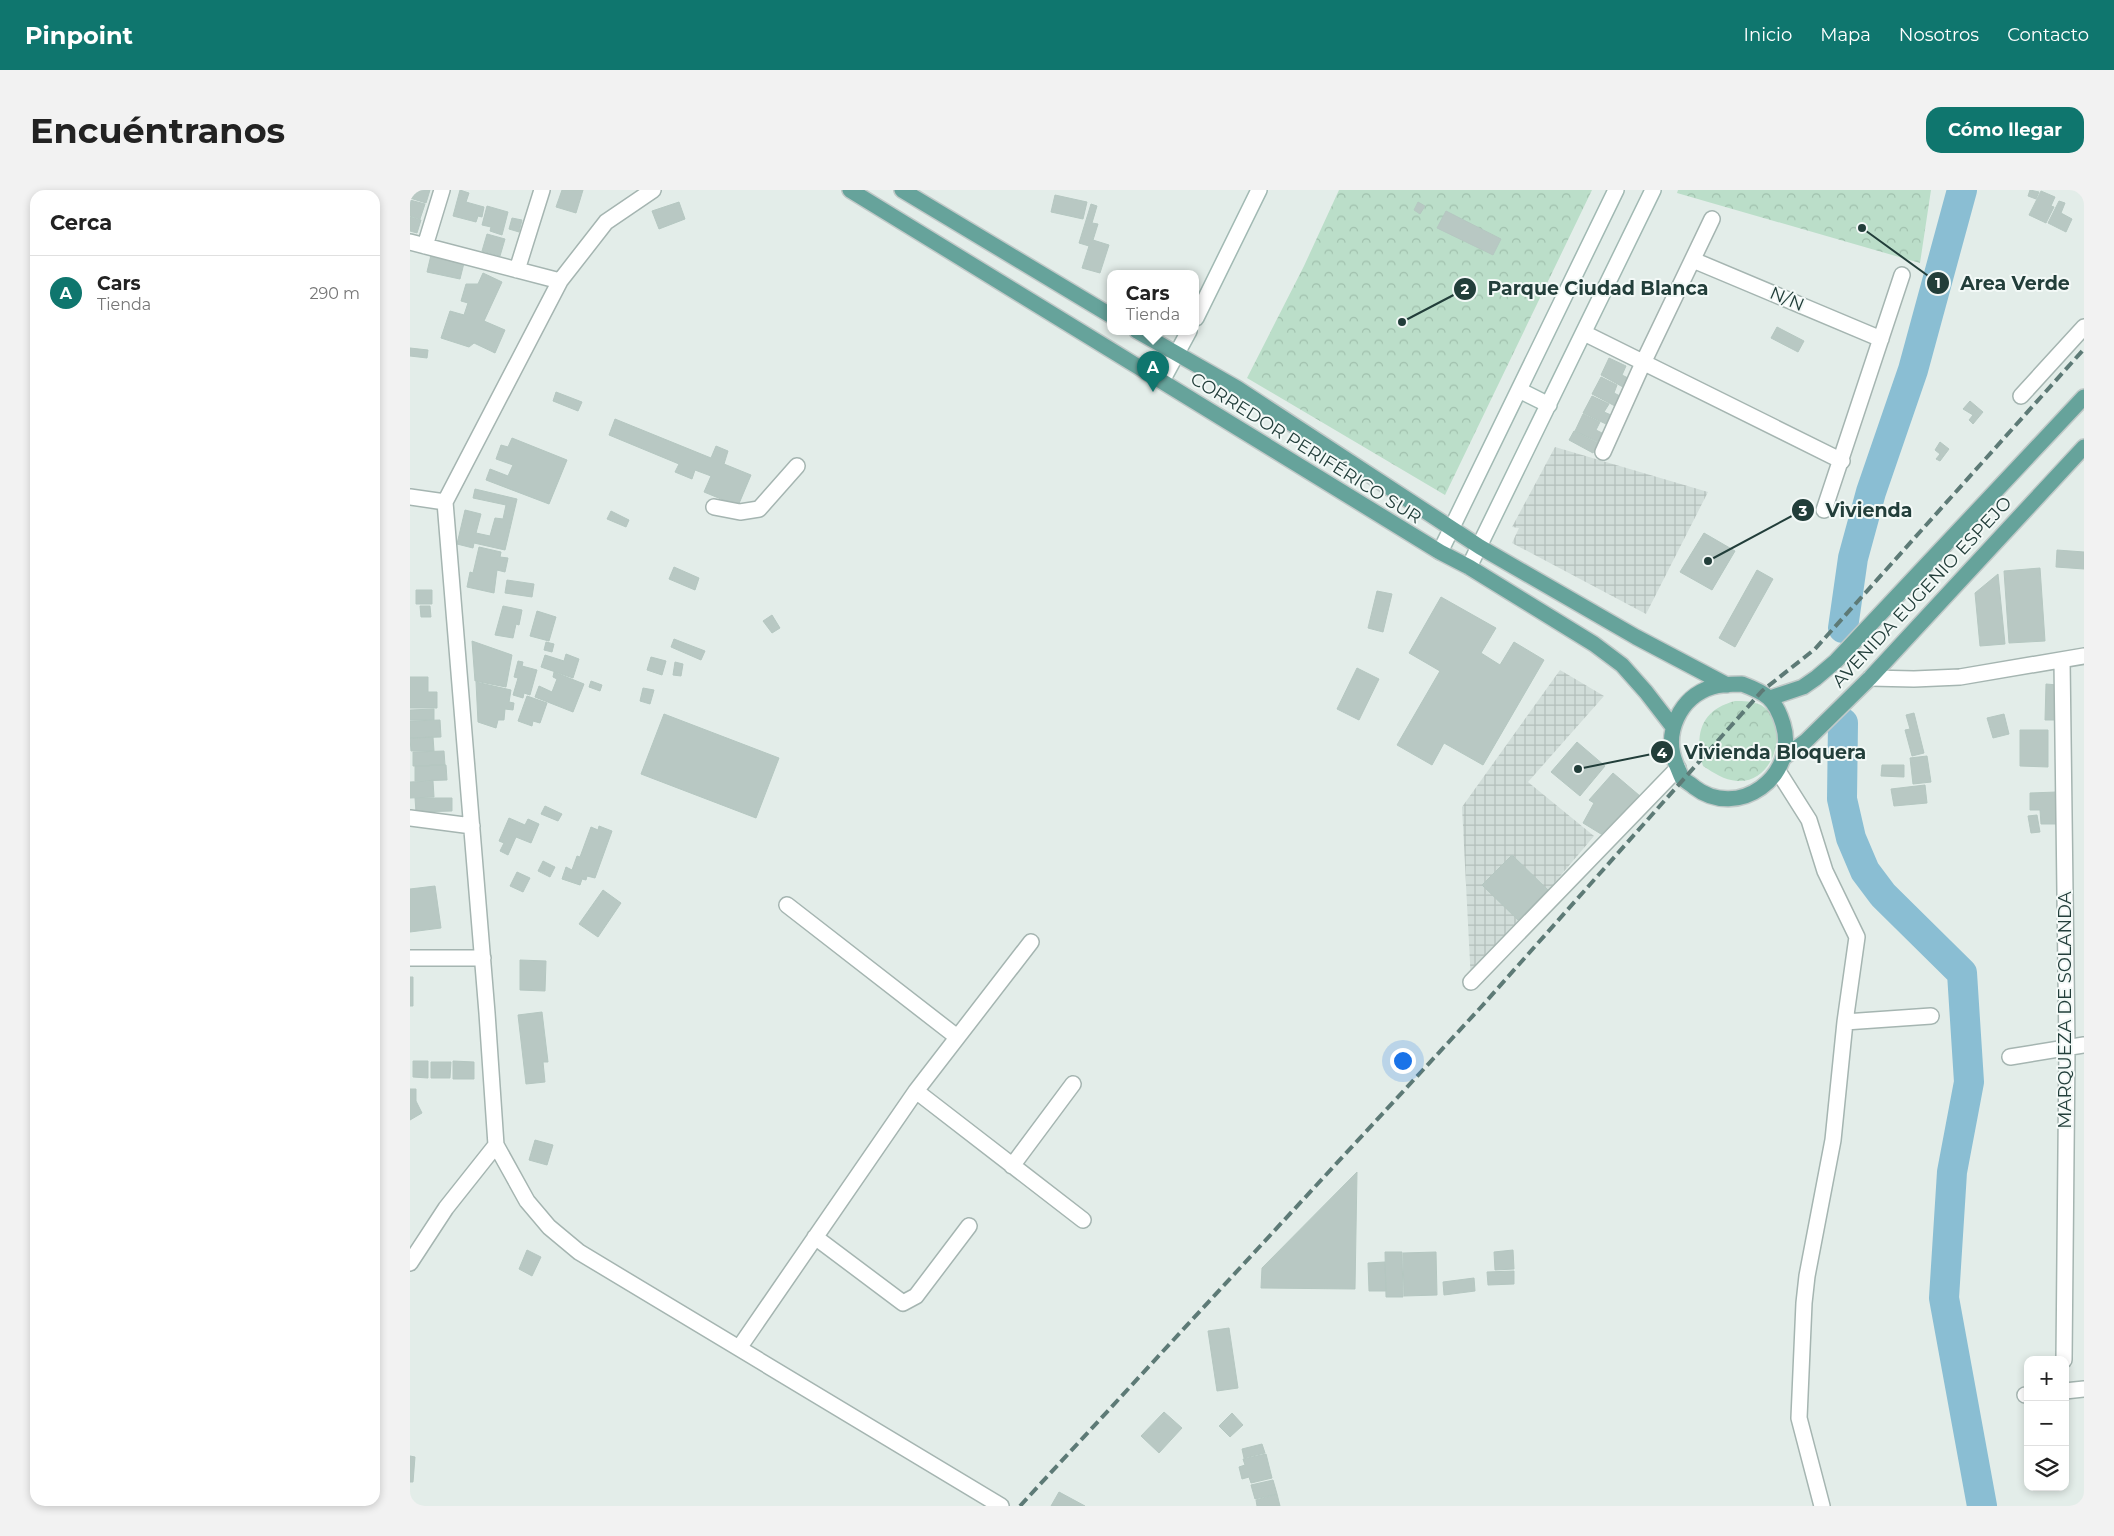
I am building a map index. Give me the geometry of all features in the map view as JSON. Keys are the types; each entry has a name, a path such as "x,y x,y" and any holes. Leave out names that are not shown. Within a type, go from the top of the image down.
{"main road":[{"name":"CORREDOR PERIFÉRICO SUR","path":"850,190 1440,552 1469,567 1594,644 1622,665 1646,692 1673,728"},
{"path":"902,190 1107,313"},
{"name":"CORREDOR PERIFÉRICO SUR","path":"1143,335 1237,388 1480,547 1636,637 1727,685"},
{"name":"AVENIDA EUGENIO ESPEJO","path":"1770,698 1802,687 1836,661 2084,397"},
{"name":"AVENIDA EUGENIO ESPEJO","path":"1781,765 1870,678 2084,447"},
{"path":"1742,684 1762,691 1770,698 1777,708 1785,731 1786,745 1781,765 1760,789 1736,798 1722,798 1698,790 1683,778 1672,751 1673,728 1680,711 1692,698 1713,687 1742,684"}],"street":[{"path":"425,246 442,190"},
{"path":"518,270 542,190"},
{"path":"653,190 606,222 560,281 445,502 483,958 496,1145 527,1201 550,1227 579,1252 1001,1506"},
{"path":"1199,312 1259,190"},
{"path":"1440,552 1616,190"},
{"path":"1469,567 1653,190"},
{"path":"1602,452 1642,363 1712,219"},
{"path":"410,242 560,281"},
{"name":"N/N","path":"1692,260 1881,339"},
{"path":"1824,510 1842,461 1902,275"},
{"path":"2021,396 2084,327"},
{"path":"1584,333 1842,461"},
{"path":"1162,382 1187,335"},
{"path":"1519,390 1549,405"},
{"path":"714,507 740,512 759,509 797,466"},
{"path":"410,497 445,502"},
{"path":"1870,678 1914,680 1960,677 2084,656"},
{"name":"MARQUEZA DE SOLANDA","path":"2062,660 2067,1048 2064,1356"},
{"path":"1781,765 1809,820 1825,871 1857,937 1845,1022 1833,1140 1807,1276 1804,1303 1800,1418 1822,1506"},
{"path":"1471,982 1678,768"},
{"path":"410,818 472,826"},
{"path":"787,905 957,1037"},
{"path":"739,1348 916,1091 1031,942"},
{"path":"410,958 483,958"},
{"path":"1845,1022 1931,1016"},
{"path":"2010,1057 2084,1045"},
{"path":"1012,1166 1073,1084"},
{"path":"916,1091 1083,1220"},
{"path":"410,1263 446,1208 496,1145"},
{"path":"815,1237 903,1303 916,1296 969,1226"},
{"path":"2069,1391 2084,1389"}],"shaded area":[{"path":"1555,447 1708,492 1646,614 1512,543 1519,528 1512,527"},
{"path":"1560,670 1604,696 1528,782 1594,836 1471,982 1462,807"}],"green space":[{"path":"1339,190 1592,190 1445,495 1247,378 1304,266"},
{"path":"1678,190 1931,190 1920,263 1677,193"},
{"path":"1735,701 1745,701 1761,705 1770,714 1776,725 1777,738 1775,751 1761,773 1750,779 1737,781 1723,778 1703,766 1699,744 1703,725 1708,717 1714,710"}],"building":[{"path":"410,190 430,190 426,203 410,198"},
{"path":"460,190 469,193 466,202 484,207 482,217 478,216 476,222 453,216"},
{"path":"562,190 583,190 576,213 556,207"},
{"path":"2030,190 2039,192 2036,199 2028,196"},
{"path":"2041,191 2055,197 2051,206 2054,207 2046,223 2029,215"},
{"path":"1055,195 1087,202 1083,219 1051,212"},
{"path":"410,200 425,204 420,219 410,216"},
{"path":"2059,201 2065,203 2061,213 2072,219 2066,232 2048,223"},
{"path":"679,202 685,219 659,229 652,211"},
{"path":"1418,202 1425,206 1420,214 1414,210"},
{"path":"1091,204 1097,206 1092,223 1098,224 1093,240 1109,245 1100,273 1082,268 1089,246 1079,243"},
{"path":"487,206 508,212 502,235 490,231 491,227 482,225"},
{"path":"1446,211 1501,239 1493,255 1437,228"},
{"path":"410,217 421,220 417,233 410,231"},
{"path":"512,218 522,220 519,232 509,229"},
{"path":"487,234 505,239 500,256 482,251"},
{"path":"431,255 464,263 460,279 427,272"},
{"path":"483,273 502,282 484,321 505,330 495,353 474,343 469,347 441,338 450,311 464,315 468,303 461,301 466,284 478,284"},
{"path":"1777,327 1804,341 1798,352 1771,338"},
{"path":"410,348 428,350 427,358 410,356"},
{"path":"1609,358 1626,366 1622,375 1628,378 1623,387 1601,375"},
{"path":"1601,377 1617,385 1614,393 1620,396 1615,406 1592,394"},
{"path":"556,392 582,402 578,411 553,401"},
{"path":"1592,396 1609,404 1604,412 1611,415 1606,424 1583,413"},
{"path":"1970,401 1983,412 1973,424 1969,420 1973,415 1963,409"},
{"path":"1583,414 1600,422 1596,430 1602,433 1598,442 1575,431"},
{"path":"615,419 711,458 716,446 728,451 724,464 751,475 738,506 704,492 711,476 695,470 692,479 675,472 679,464 609,435"},
{"path":"1574,431 1598,443 1593,453 1569,440"},
{"path":"512,438 567,460 549,504 486,480 490,469 508,476 513,465 496,459 501,445 508,447"},
{"path":"1940,442 1949,449 1940,461 1936,459 1940,454 1935,450"},
{"path":"475,489 517,499 505,550 474,543 473,548 457,544 465,510 481,514 476,533 490,536 495,518 503,519 506,505 473,498"},
{"path":"611,511 629,520 626,527 607,519"},
{"path":"1704,533 1735,551 1712,590 1680,572"},
{"path":"479,547 501,552 500,557 508,558 505,572 497,570 494,593 467,587 470,572 473,573"},
{"path":"2057,550 2084,552 2084,569 2056,567"},
{"path":"674,567 699,578 695,590 669,579"},
{"path":"2040,568 2045,641 2009,643 2004,571"},
{"path":"1757,570 1773,579 1735,647 1719,638"},
{"path":"1998,574 2005,644 1980,646 1975,593"},
{"path":"507,580 534,584 532,597 505,593"},
{"path":"416,590 432,590 432,604 416,604"},
{"path":"1377,591 1392,594 1383,632 1368,628"},
{"path":"1441,597 1496,628 1481,653 1500,665 1514,642 1544,660 1483,765 1444,743 1432,765 1397,745 1440,671 1409,653"},
{"path":"420,606 430,606 431,617 421,617"},
{"path":"503,606 522,610 519,625 516,624 513,638 495,635"},
{"path":"537,611 556,617 549,641 530,636"},
{"path":"772,615 780,628 772,633 763,621"},
{"path":"674,639 705,651 701,660 671,647"},
{"path":"472,641 512,655 506,687 475,681"},
{"path":"546,642 554,644 552,652 544,650"},
{"path":"566,654 579,659 573,678 541,667 545,655 564,661"},
{"path":"651,657 666,661 662,675 647,670"},
{"path":"518,661 523,662 522,666 537,670 530,695 524,693 523,698 513,695 518,678 514,677"},
{"path":"675,662 683,664 681,676 673,675"},
{"path":"1357,668 1379,679 1359,720 1337,709"},
{"path":"554,672 584,684 573,712 535,697 539,686 552,692 557,679 553,677"},
{"path":"410,677 428,677 428,692 437,692 437,708 410,708"},
{"path":"591,681 602,685 600,691 589,687"},
{"path":"476,682 511,690 509,702 514,703 513,710 505,709 504,720 498,720 496,728 478,722"},
{"path":"2046,684 2058,685 2057,720 2045,720"},
{"path":"643,688 654,690 650,704 640,701"},
{"path":"527,696 547,703 540,723 533,721 532,726 518,721"},
{"path":"434,709 434,720 410,720 410,710"},
{"path":"1914,713 1924,753 1912,756 1905,730 1910,729 1906,715"},
{"path":"664,714 779,758 756,818 641,774"},
{"path":"2004,714 2009,734 1993,738 1987,718"},
{"path":"440,720 441,737 410,738 410,721"},
{"path":"2020,730 2048,730 2048,767 2020,766"},
{"path":"433,737 434,751 411,751 410,738"},
{"path":"1577,742 1605,766 1580,796 1551,772"},
{"path":"444,751 445,765 413,766 413,752"},
{"path":"1927,756 1931,782 1913,784 1910,758"},
{"path":"446,765 447,780 415,781 415,766"},
{"path":"1882,765 1904,765 1904,777 1881,776"},
{"path":"1613,773 1640,796 1601,834 1583,823 1594,803 1589,800"},
{"path":"433,781 434,797 410,798 410,782"},
{"path":"1925,785 1927,803 1894,806 1891,789"},
{"path":"2057,792 2058,824 2041,824 2040,810 2030,810 2030,793"},
{"path":"415,798 452,798 452,811 416,812"},
{"path":"545,806 562,814 558,821 541,814"},
{"path":"2037,815 2040,832 2031,833 2028,816"},
{"path":"509,818 525,825 528,819 539,824 531,843 516,837 508,855 500,851 504,843 499,841"},
{"path":"599,826 612,831 595,878 587,876 586,880 582,879 580,885 562,879 566,867 572,870 577,856 580,857 591,827 598,830"},
{"path":"1512,855 1548,890 1518,920 1482,885"},
{"path":"543,861 555,867 550,877 538,871"},
{"path":"517,872 530,878 523,892 510,886"},
{"path":"435,886 441,928 410,932 410,889"},
{"path":"603,890 621,903 598,937 579,924"},
{"path":"520,960 546,961 545,991 520,990"},
{"path":"410,977 413,977 413,1006 410,1006"},
{"path":"542,1012 548,1062 543,1062 545,1082 526,1084 518,1015"},
{"path":"413,1061 428,1061 428,1078 413,1077"},
{"path":"453,1061 474,1062 474,1079 453,1079"},
{"path":"431,1062 451,1062 450,1078 431,1078"},
{"path":"410,1089 416,1089 416,1101 422,1113 410,1120"},
{"path":"535,1140 553,1145 547,1165 529,1160"},
{"path":"1357,1172 1355,1289 1261,1288 1262,1268"},
{"path":"527,1250 541,1257 532,1276 519,1269"},
{"path":"1513,1250 1514,1269 1495,1270 1494,1252"},
{"path":"1385,1252 1402,1252 1403,1297 1386,1297"},
{"path":"1436,1252 1437,1295 1404,1296 1403,1253"},
{"path":"1385,1262 1386,1291 1369,1291 1368,1263"},
{"path":"1514,1271 1514,1284 1488,1285 1487,1272"},
{"path":"1474,1278 1475,1291 1444,1295 1443,1282"},
{"path":"1229,1328 1238,1388 1217,1391 1208,1331"},
{"path":"1164,1412 1182,1428 1159,1453 1141,1436"},
{"path":"1232,1413 1243,1425 1230,1437 1219,1426"},
{"path":"1262,1444 1265,1453 1244,1458 1242,1449"},
{"path":"1266,1454 1272,1478 1251,1483 1249,1477 1242,1479 1239,1467 1245,1465 1243,1459"},
{"path":"410,1456 415,1457 413,1482 410,1482"},
{"path":"1273,1480 1277,1494 1255,1499 1251,1485"},
{"path":"1059,1492 1085,1506 1051,1506"},
{"path":"1277,1494 1280,1506 1257,1506 1256,1500"}],"waterway":[{"path":"1843,628 1853,558 1871,492 1913,370 1962,190"},
{"path":"1843,723 1842,799 1851,838 1865,871 1883,895 1962,973 1969,1082 1952,1172 1944,1298 1982,1506"}],"railway":[{"path":"1020,1506 1482,1006 1762,691 1815,649 2084,349"}],"place":[{"name":"Area Verde","path":"1862,228"},
{"name":"Parque Ciudad Blanca","path":"1402,322"},
{"name":"Cars","path":"1153,392"},
{"name":"Vivienda","path":"1708,561"},
{"name":"Vivienda Bloquera","path":"1578,769"}]}
